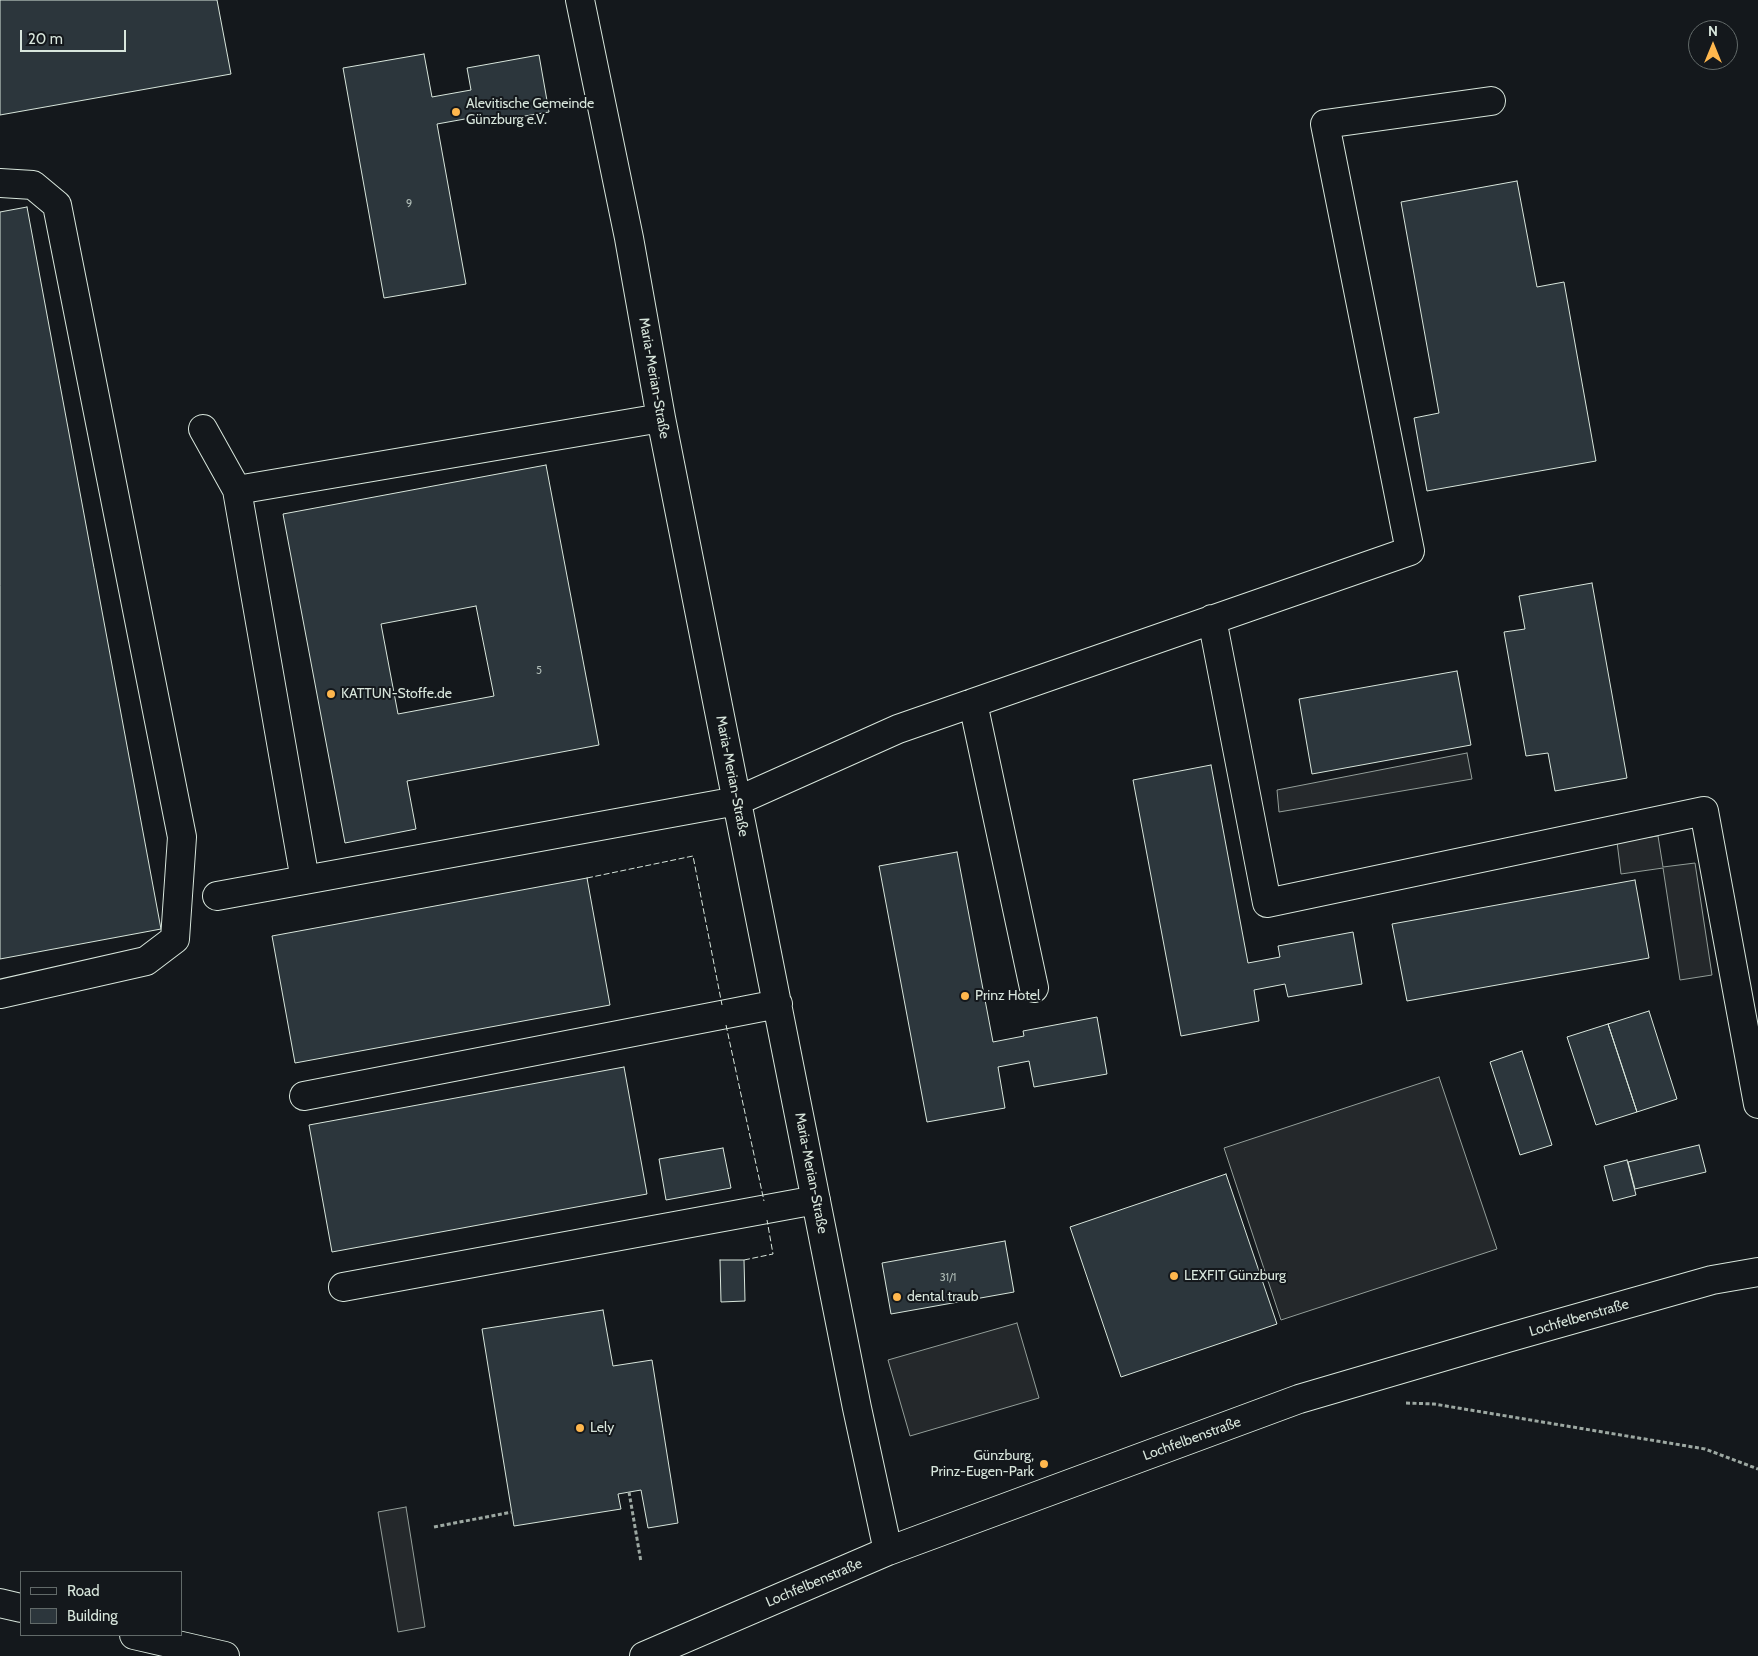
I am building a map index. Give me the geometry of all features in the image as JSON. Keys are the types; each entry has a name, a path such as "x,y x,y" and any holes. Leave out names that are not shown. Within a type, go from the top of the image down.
{"street":[{"name":"Maria-Merian-Straße","path":"580,0 857,1408 888,1551"},
{"path":"217,896 737,802 898,729 1410,551 1324,124 1491,102"},
{"path":"0,183 33,185 57,205 182,837 175,940 146,961 0,994"},
{"path":"237,490 661,418"},
{"path":"203,429 237,490 305,880"},
{"path":"1212,619 1267,904 1704,812 1758,1104"},
{"path":"973,703 1034,988"},
{"path":"304,1096 778,1004"},
{"path":"344,1287 816,1200"},
{"name":"Lochfelbenstraße","path":"644,1656 888,1551 1300,1399 1712,1280 1758,1272"},
{"path":"0,1603 20,1608"},
{"path":"138,1636 225,1656"}],"path":[{"path":"1398,1403 1434,1404 1705,1449 1758,1469"},
{"path":"629,1492 641,1562"},
{"path":"434,1527 512,1512"}],"shaded area":[{"path":"1467,753 1472,779 1279,812 1277,790"},
{"path":"1658,836 1663,867 1695,863 1712,975 1680,980 1663,868 1621,874 1617,842"},
{"path":"1439,1077 1497,1249 1281,1320 1224,1148"},
{"path":"1017,1323 1039,1398 910,1436 888,1360"},
{"path":"406,1507 425,1627 398,1632 378,1512"}],"building":[{"path":"0,0 217,0 231,74 0,115"},
{"path":"424,54 432,97 471,90 467,68 539,55 549,112 477,124 476,117 437,124 466,284 384,298 343,68"},
{"path":"1517,181 1537,287 1564,282 1596,461 1427,491 1414,418 1439,413 1401,202"},
{"path":"27,207 161,929 0,959 0,212"},
{"path":"546,465 599,745 407,781 416,829 345,843 283,514","holes":["476,606 494,696 398,714 381,624"]},
{"path":"1592,583 1627,778 1555,791 1548,753 1526,756 1504,632 1525,629 1519,596"},
{"path":"1457,671 1471,745 1312,774 1299,699"},
{"path":"1211,765 1248,963 1280,957 1278,946 1353,932 1362,984 1288,997 1285,984 1254,990 1259,1021 1181,1036 1133,780"},
{"path":"957,852 993,1042 1024,1036 1023,1031 1097,1017 1107,1074 1034,1087 1029,1061 998,1067 1005,1108 927,1122 879,866"},
{"path":"587,878 610,1005 295,1063 272,936"},
{"path":"1635,880 1649,958 1407,1001 1392,924"},
{"path":"1649,1011 1677,1099 1637,1112 1608,1024"},
{"path":"1608,1024 1637,1112 1596,1125 1567,1037"},
{"path":"1522,1051 1552,1145 1520,1155 1490,1062"},
{"path":"624,1067 647,1194 332,1252 309,1125"},
{"path":"1699,1145 1706,1172 1635,1189 1628,1162"},
{"path":"723,1148 731,1188 666,1200 659,1159"},
{"path":"1627,1160 1636,1195 1613,1201 1604,1166"},
{"name":"LEXFIT Günzburg","path":"1226,1174 1277,1324 1121,1377 1070,1227"},
{"path":"1005,1241 1014,1292 891,1314 882,1263"},
{"path":"720,1260 744,1260 745,1301 721,1302"},
{"name":"Lely","path":"603,1310 613,1366 652,1360 678,1523 648,1528 641,1490 618,1494 621,1509 514,1526 482,1329"}],"fence":[{"path":"587,878 693,856 722,1005"},
{"path":"726,1025 764,1201"},
{"path":"744,1260 773,1254 767,1220"}],"place":[{"name":"Alevitische Gemeinde Günzburg e.V.","path":"456,112"},
{"name":"KATTUN-Stoffe.de","path":"331,694"},
{"name":"Prinz Hotel","path":"965,996"},
{"name":"LEXFIT Günzburg","path":"1174,1276"},
{"name":"dental traub","path":"897,1297"},
{"name":"Lely","path":"580,1428"},
{"name":"Günzburg, Prinz-Eugen-Park","path":"1044,1464"}]}
